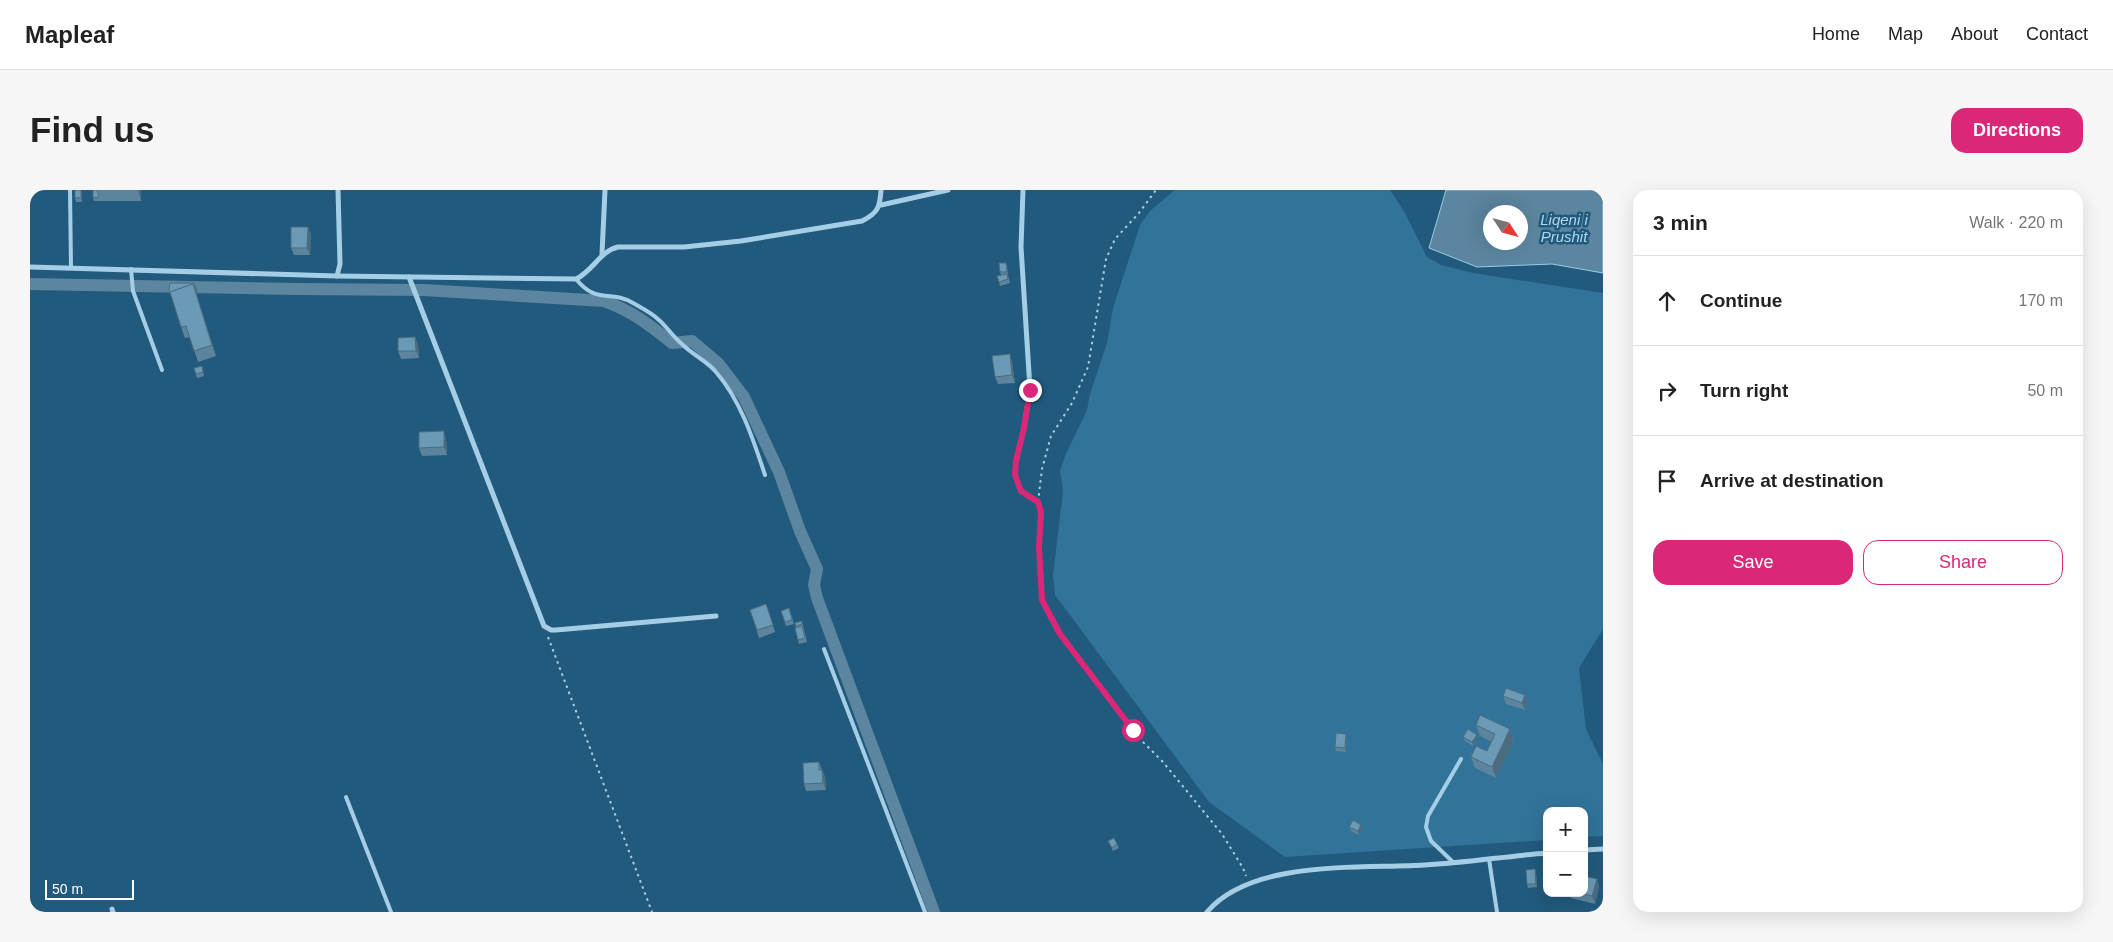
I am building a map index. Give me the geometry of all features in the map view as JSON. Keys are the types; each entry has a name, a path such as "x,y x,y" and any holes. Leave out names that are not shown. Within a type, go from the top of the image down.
{"street":[{"path":"338,190 340,264 338,276"},
{"path":"602,254 605,190"},
{"path":"30,267 338,276 576,279 590,270 602,254 618,247 684,248 741,241 862,221 878,211 881,205 881,190"},
{"path":"881,205 948,190"},
{"path":"1023,190 1021,247 1030,390 1024,428"},
{"path":"409,277 544,626 551,630 556,630 716,616"},
{"path":"1588,850 1603,849"},
{"path":"1207,912 1228,892 1249,883 1291,872 1373,865 1454,863 1543,853"}],"lane":[{"path":"70,190 71,268"},
{"path":"130,269 133,291 162,370"},
{"path":"576,279 592,294 617,296 658,318 683,346 715,370 734,397 751,435 765,475"},
{"path":"824,649 925,912"},
{"path":"1454,863 1430,841 1426,827 1428,816 1461,759"},
{"path":"346,797 391,912"},
{"path":"1489,859 1497,912"}],"path":[{"path":"1156,190 1139,213 1115,239 1106,259 1088,367 1072,403 1052,436 1042,469 1038,502 1041,512 1039,547 1042,600 1054,624 1117,711 1142,741 1163,762 1222,834 1243,868 1249,883"},
{"path":"1024,428 1016,461 1015,475 1021,491 1038,502"},
{"path":"544,626 652,912"}],"shaded area":[{"path":"1175,190 1390,190 1405,213 1427,257 1441,265 1473,273 1603,293 1603,629 1579,668 1586,729 1603,764 1603,836 1588,837 1588,807 1543,807 1543,840 1285,857 1209,802 1055,595 1053,575 1063,491 1060,471 1087,410 1090,394 1107,343 1113,308 1140,225 1150,211"}],"water":[{"name":"Liqeni i Prushit","path":"1446,190 1603,190 1603,273 1552,264 1477,267 1429,248"}],"building":[{"path":"75,190 81,190 81,198 75,198"},
{"path":"93,190 97,190 99,197 93,198"},
{"path":"291,227 308,227 307,248 291,248"},
{"path":"999,263 1006,263 1007,272 1000,272"},
{"path":"1007,274 1008,279 999,282 997,276"},
{"path":"170,283 194,283 195,288 193,284 170,292"},
{"path":"193,284 212,345 194,351 186,326 181,327 170,292"},
{"path":"415,337 416,351 398,351 398,338"},
{"path":"1010,354 1012,375 995,377 992,356"},
{"path":"202,366 203,372 196,374 194,368"},
{"path":"444,431 444,447 419,448 419,432"},
{"path":"766,604 773,625 757,630 750,610"},
{"path":"789,608 792,620 785,622 781,611"},
{"path":"802,621 802,624 796,626 795,623"},
{"path":"802,626 805,638 798,640 795,628"},
{"path":"1506,688 1525,695 1522,703 1503,696"},
{"path":"1480,715 1510,729 1492,767 1471,757 1476,746 1487,751 1495,734 1476,725"},
{"path":"1468,729 1477,735 1472,742 1463,737"},
{"path":"1336,733 1346,734 1345,748 1335,747"},
{"path":"819,762 823,783 804,784 803,763"},
{"path":"1353,820 1361,825 1358,831 1349,827"},
{"path":"1114,838 1117,844 1112,848 1108,841"},
{"path":"1535,869 1536,884 1527,884 1526,870"},
{"path":"1588,877 1597,879 1592,896 1588,895"}],"waterway":[{"path":"30,284 424,290 604,301 640,319 672,343 692,341 718,363 744,397 779,472 800,531 817,569 814,585 817,598 934,912"}],"route":[{"path":"1030,390 1015,475 1021,491 1038,502 1041,512 1039,547 1042,600 1060,634 1090,674 1100,684 1113,705 1133,730"}]}
